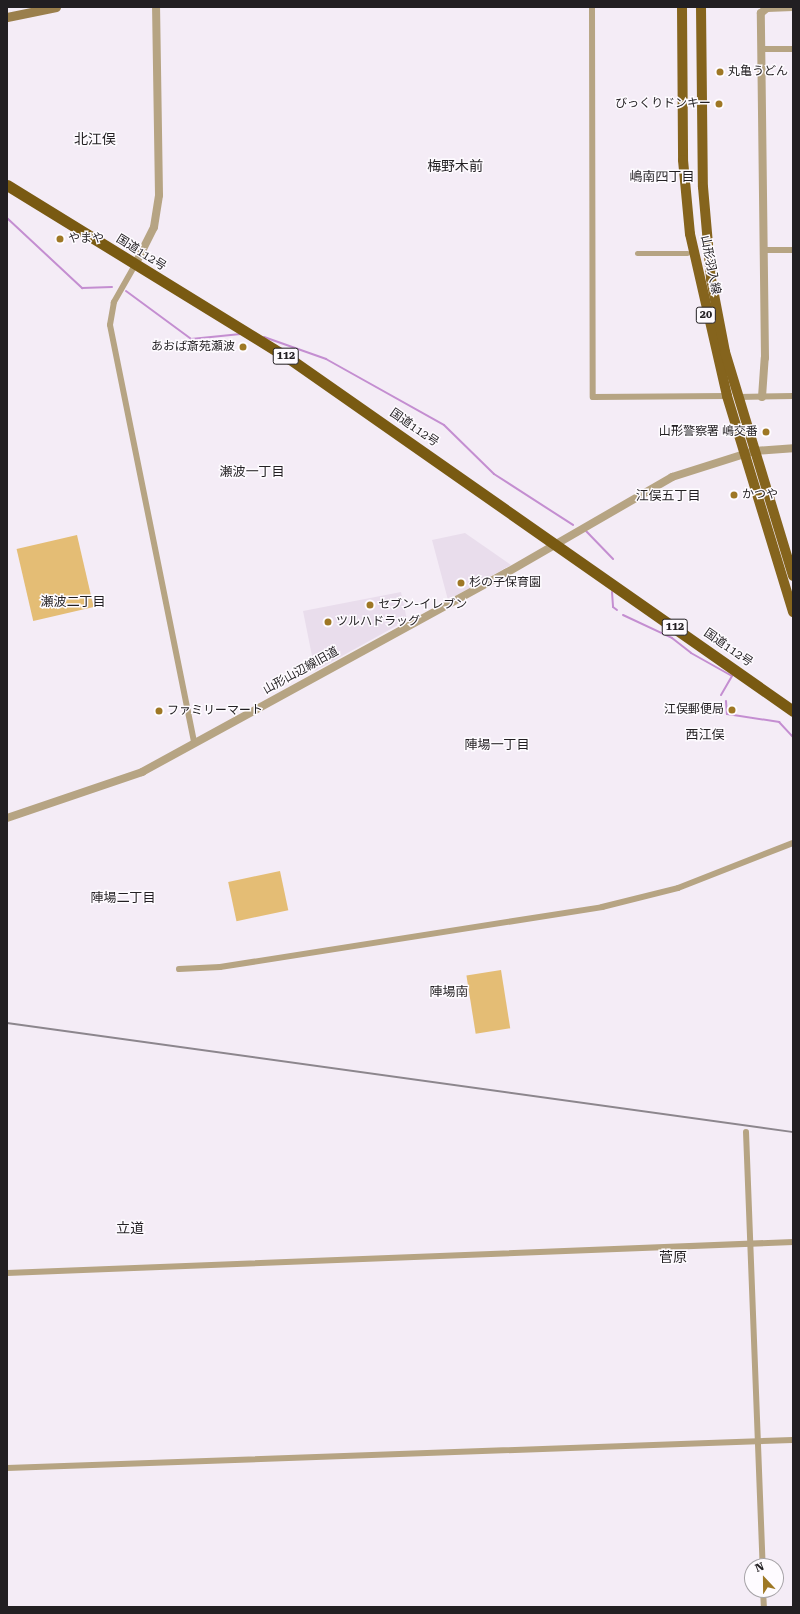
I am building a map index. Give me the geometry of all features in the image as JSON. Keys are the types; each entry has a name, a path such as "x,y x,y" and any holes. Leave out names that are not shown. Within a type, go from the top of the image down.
{"highway":[{"name":"国道112号","path":"7,185 135,265 290,358 554,545 793,711"}],"main road":[{"path":"7,17 56,7"},
{"name":"山形羽入線","path":"682,7 686,204 709,330 727,396 750,453 793,576"},
{"name":"山形羽入線","path":"701,7 705,234 717,318 738,398 750,453 793,612"}],"street":[{"path":"156,7 159,195 154,227 114,302 110,325 194,743"},
{"path":"592,7 593,397 727,396"},
{"path":"762,397 765,250 761,10 767,8 793,7"},
{"path":"762,49 793,49"},
{"path":"765,250 793,250"},
{"path":"637,253 687,253"},
{"path":"738,398 793,396"},
{"name":"山形山辺線旧道","path":"7,818 142,772 554,545 672,477 750,453 793,448"},
{"path":"179,969 228,966 602,907 678,888 793,843"},
{"path":"746,1132 762,1558"},
{"path":"7,1273 793,1242"},
{"path":"7,1468 793,1440"}],"shaded area":[{"name":"杉の子保育園","path":"465,533 511,565 448,600 432,540"},
{"path":"77,535 94,607 33,621 17,549"},
{"path":"401,592 407,620 315,671 303,611"},
{"path":"280,871 288,910 236,921 228,882"},
{"path":"501,970 510,1028 476,1034 466,975"}],"waterway":[{"path":"7,218 82,288 112,287"},
{"path":"126,291 191,339 241,334"},
{"path":"264,337 326,359 444,425 494,474 573,525"},
{"path":"586,531 613,559"},
{"path":"612,592 613,607 617,610"},
{"path":"623,615 672,638 691,653 732,676 721,695"},
{"path":"726,701 727,714 779,722 793,737"}],"railway":[{"path":"7,1023 793,1132"}],"place":[{"name":"丸亀うどん","path":"720,72"},
{"name":"びっくりドンキー","path":"719,104"},
{"name":"やまや","path":"60,239"},
{"name":"あおば斎苑瀬波","path":"243,347"},
{"name":"山形警察署 嶋交番","path":"766,432"},
{"name":"かつや","path":"734,495"},
{"name":"杉の子保育園","path":"461,583"},
{"name":"セブン-イレブン","path":"370,605"},
{"name":"ツルハドラッグ","path":"328,622"},
{"name":"江俣郵便局","path":"732,710"},
{"name":"ファミリーマート","path":"159,711"}],"district":[{"name":"北江俣","path":"95,139"},
{"name":"梅野木前","path":"455,166"},
{"name":"嶋南四丁目","path":"662,177"},
{"name":"瀬波一丁目","path":"252,472"},
{"name":"江俣五丁目","path":"668,496"},
{"name":"瀬波二丁目","path":"73,602"},
{"name":"西江俣","path":"705,735"},
{"name":"陣場一丁目","path":"497,745"},
{"name":"陣場二丁目","path":"123,898"},
{"name":"陣場南","path":"449,992"},
{"name":"立道","path":"130,1228"},
{"name":"菅原","path":"673,1257"}]}
